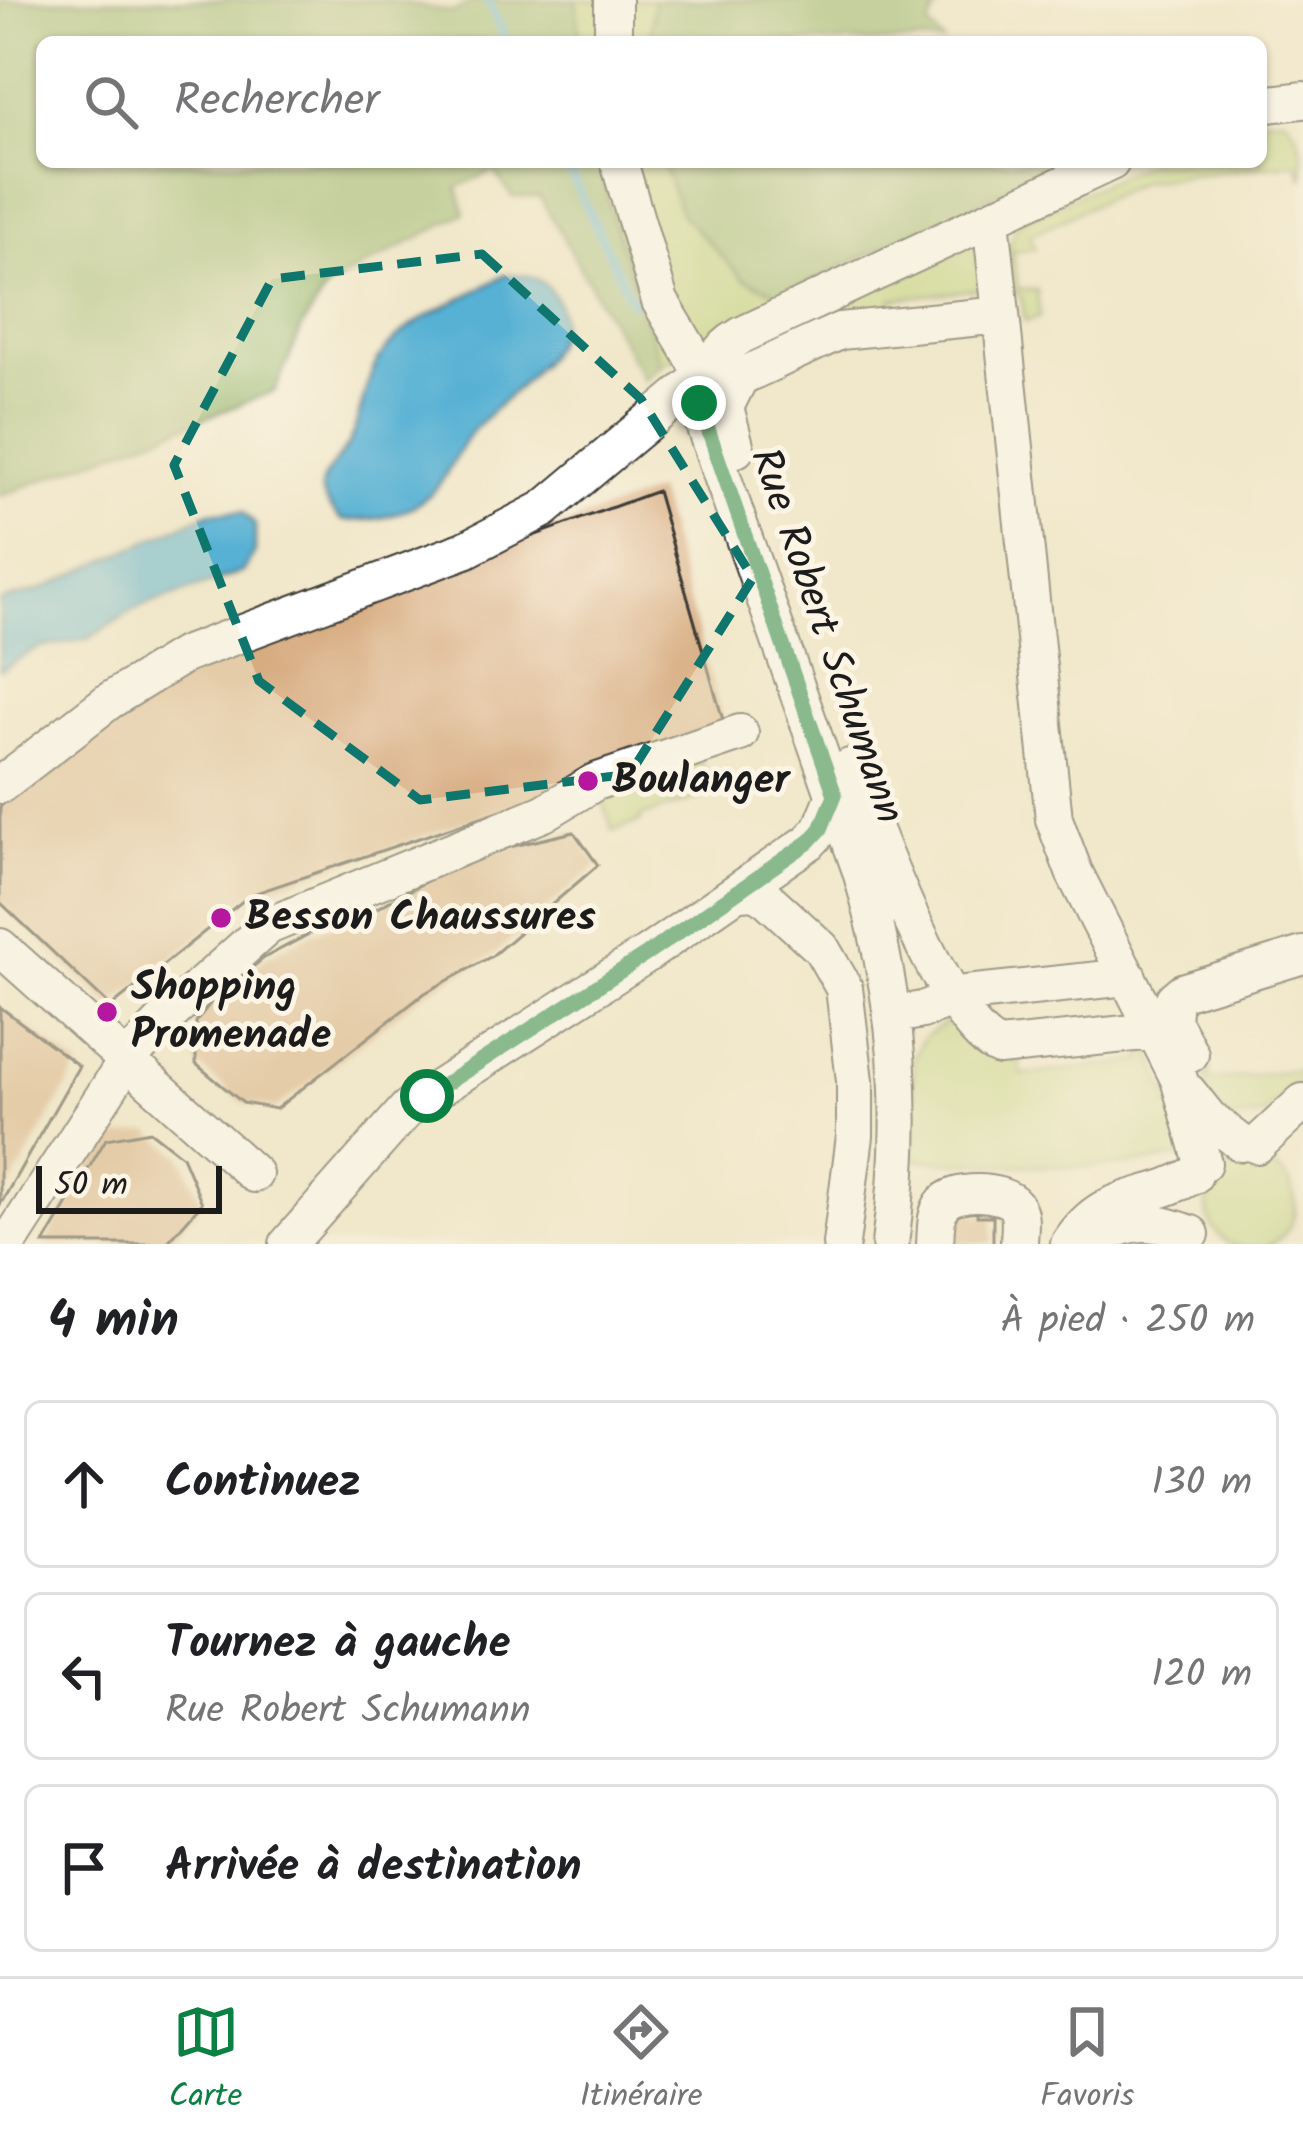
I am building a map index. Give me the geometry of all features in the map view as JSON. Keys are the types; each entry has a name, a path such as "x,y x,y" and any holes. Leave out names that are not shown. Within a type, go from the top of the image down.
{"street":[{"path":"613,0 613,36"},
{"path":"621,168 659,301 704,375"},
{"path":"0,784 109,701 184,655 465,550 544,509 704,375 722,346 1098,168"},
{"path":"991,219 1054,819 1074,872 1188,1091 1199,1169 1169,1189 1103,1207 1069,1244"},
{"path":"1001,315 840,331 740,376 725,407 856,784 931,961 952,998 986,1042 999,1047 1154,1031"},
{"name":"Rue Robert Schumann","path":"704,375 699,403 703,422 880,935 895,1015 901,1094 890,1244"},
{"path":"8,1244 127,1060 172,1012 268,926 544,813 596,782 740,733"},
{"path":"288,1244 408,1108 740,892 816,837 835,795"},
{"path":"740,892 764,896 807,935 835,966 844,988 855,1081 855,1136 842,1244"},
{"path":"0,947 254,1174"},
{"path":"1188,1091 1197,1067 1172,1021 1174,999 1192,986 1303,955"},
{"path":"895,1015 952,998 1128,977"},
{"path":"1188,1091 1270,1144 1303,1102"},
{"path":"935,1244 938,1211 957,1194 1011,1200 1020,1215 1019,1244"},
{"path":"1098,1244 1132,1221 1150,1221 1192,1234"}],"highlighted area":[{"path":"482,254 641,399 753,578 630,774 420,800 259,681 174,465 272,279"}],"green space":[{"path":"0,0 389,0 453,12 475,0 576,0 579,36 36,36 36,168 602,168 610,210 661,365 644,380 540,197 512,197 494,171 458,187 465,213 329,285 303,325 275,391 0,496"},
{"path":"576,0 654,0 651,36 579,36"},
{"path":"654,0 940,0 929,26 938,36 651,36"},
{"path":"1284,117 1290,124 1302,154 1303,180 1297,163 1267,166 1267,118"},
{"path":"602,168 664,168 681,214 744,279 782,295 661,365 610,210"},
{"path":"664,168 1055,168 782,295 744,279 681,214"},
{"path":"1136,168 1254,168 1142,181 1030,235 1035,249 1013,252 1018,289 1037,290 1040,317 1025,322 1021,297 1011,290 1009,262 1009,245 1021,221"},
{"path":"977,241 981,289 892,299 893,316 719,380 744,349"},
{"path":"697,750 711,794 613,831 598,787"},
{"path":"1303,962 1303,976 1222,987 1184,1010 1210,1064 1210,1081 1301,1070 1303,1055 1303,1077 1262,1116 1222,1121 1207,1100 1205,1073 1177,1009 1200,990"},
{"path":"956,1015 1019,1056 1022,1075 1142,1061 1142,1051 1150,1050 1189,1154 1088,1167 913,1160 914,1056 924,1037"},
{"path":"1251,1161 1268,1165 1291,1188 1295,1205 1291,1222 1270,1244 1232,1244 1211,1222 1207,1205 1211,1188 1234,1165"}],"water":[{"path":"506,274 533,277 553,294 561,314 559,333 549,352 470,434 429,495 388,516 342,520 321,489 353,433 381,356 422,319"},
{"path":"211,512 243,512 255,525 255,552 243,572 135,609 88,639 39,648 0,670 0,601 40,590"}],"building":[{"path":"657,491 727,734 250,895 111,1007 0,902 0,807 38,770 215,652"},
{"path":"574,832 598,865 492,956 425,993 276,1109 243,1103 196,1064 196,1022 214,998 264,958 311,933 364,915 475,855"},
{"path":"0,1007 79,1066 0,1205"},
{"path":"150,1131 182,1156 202,1203 166,1244 44,1244 106,1139"},
{"path":"977,1198 977,1216 993,1216 993,1244 946,1244 947,1212"}],"waterway":[{"path":"487,0 504,36"},
{"path":"568,168 633,304"}],"place":[{"name":"Boulanger","path":"588,781"},
{"name":"Besson Chaussures","path":"221,918"},
{"name":"Shopping Promenade","path":"107,1012"}],"route":[{"path":"427,1096 647,954 816,837 835,795 699,403"}]}
